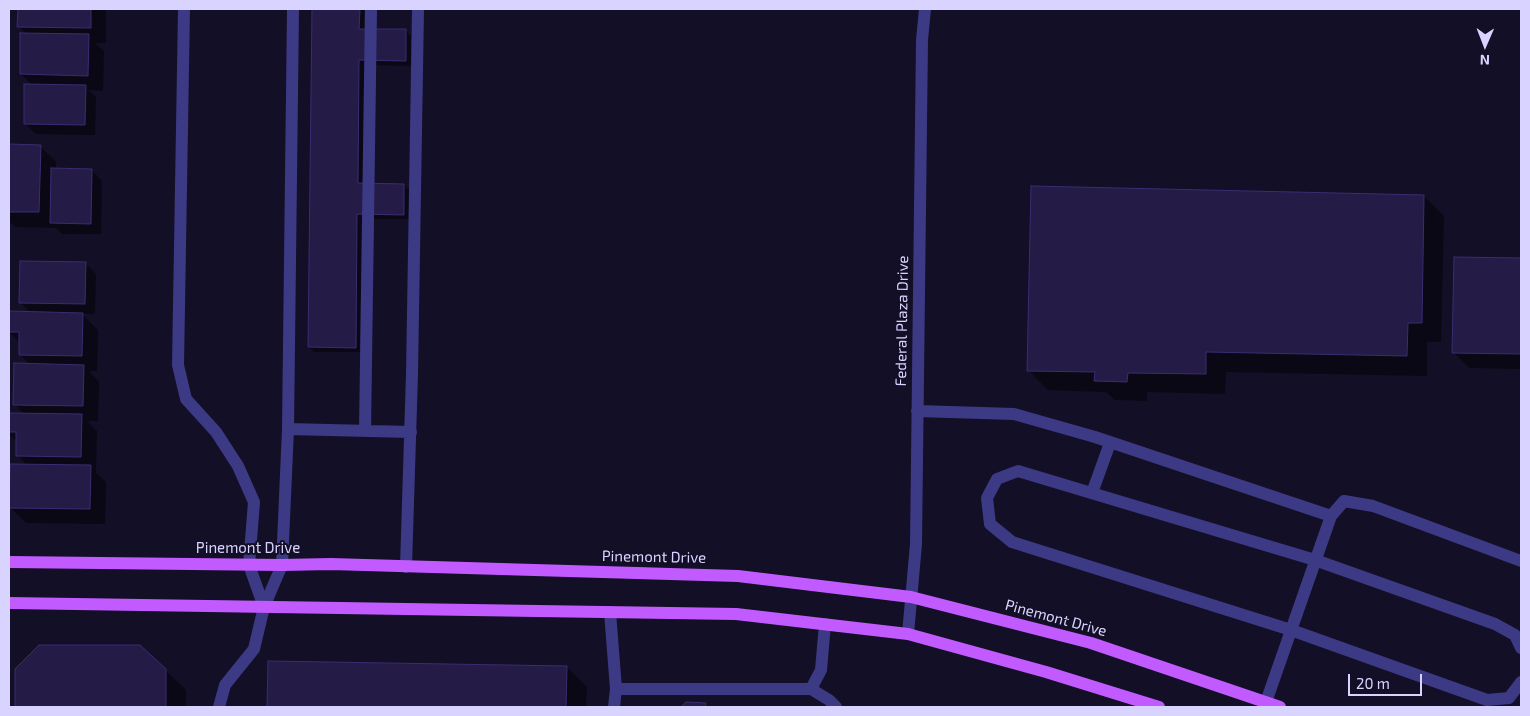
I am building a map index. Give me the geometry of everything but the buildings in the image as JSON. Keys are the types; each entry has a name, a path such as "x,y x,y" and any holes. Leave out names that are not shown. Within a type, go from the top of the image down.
{"main road":[{"name":"Pinemont Drive","path":"9,562 282,566 332,564 738,576 911,597 1091,643 1280,707"},
{"path":"9,603 736,614 908,634 1046,672 1159,707"}],"street":[{"path":"184,9 178,366 186,399 216,432 238,466 254,502 249,565 264,607"},
{"path":"219,707 225,685 254,649 264,607 282,566 288,429 294,9"},
{"path":"365,431 371,9"},
{"path":"406,567 418,9"},
{"name":"Federal Plaza Drive","path":"908,634 916,544 922,40 925,9"},
{"path":"917,411 1014,414 1110,443 1330,516"},
{"path":"288,429 410,432"},
{"path":"1092,493 1110,443"},
{"path":"1521,648 1515,635 1495,624 1315,560 1018,471 997,479 987,498 990,524 1012,542 1291,630 1487,700 1509,698 1521,682"},
{"path":"1266,702 1330,516 1344,501 1373,506 1521,560"},
{"path":"610,612 616,688 614,707"},
{"path":"811,689 821,670 825,624"},
{"path":"616,688 811,689 829,700 836,707"}]}
